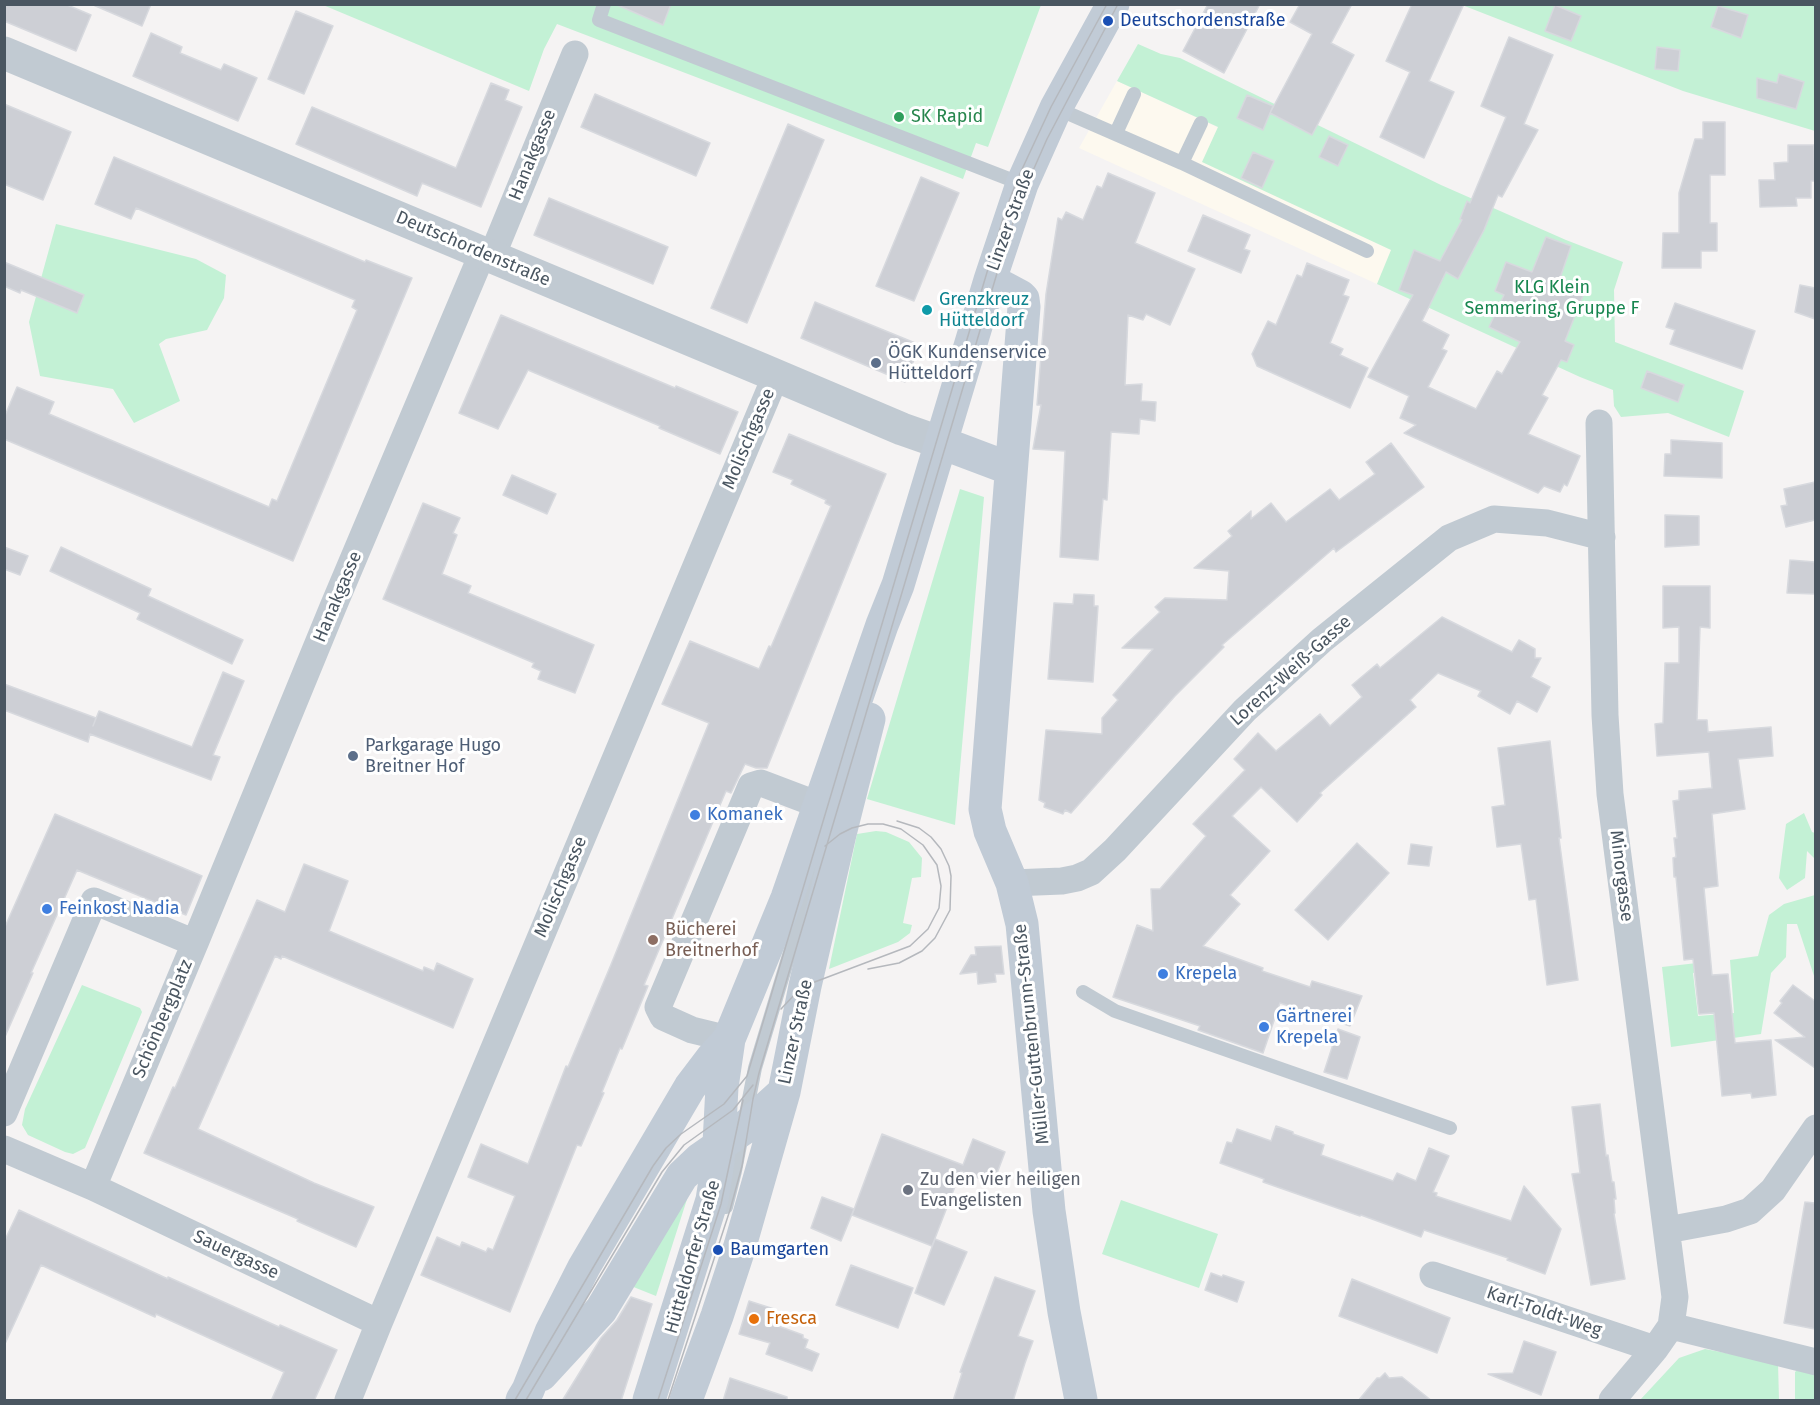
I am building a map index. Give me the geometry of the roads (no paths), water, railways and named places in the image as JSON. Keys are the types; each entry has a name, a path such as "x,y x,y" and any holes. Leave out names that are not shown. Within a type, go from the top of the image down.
{"main road":[{"name":"Linzer Straße","path":"525,1395 551,1332 584,1267 690,1087 729,1039 786,898 824,820 942,443 990,280 1022,184 1056,108 1113,4"},
{"path":"990,280 1017,294 1024,303 985,809 990,831 1012,883"},
{"path":"942,443 1011,470"},
{"name":"Linzer Straße","path":"525,1395 601,1310 682,1176 700,1159 731,1138 784,1092 805,986 840,834 892,628 898,585"},
{"name":"Müller-Guttenbrunn-Straße","path":"1012,883 1026,951 1051,1222 1080,1401"},
{"name":"Hütteldorfer Straße","path":"649,1401 712,1200 717,1175 731,1138 722,1087 729,1039"},
{"name":"Hütteldorfer Straße","path":"686,1401 740,1246 784,1092"}],"street":[{"name":"Deutschordenstraße","path":"4,53 902,429 942,443"},
{"name":"Hanakgasse","path":"195,943 333,607 575,54"},
{"name":"Molischgasse","path":"348,1401 776,375"},
{"name":"Minorgasse","path":"1599,423 1605,715 1610,794 1675,1297 1671,1326"},
{"name":"Lorenz-Weiß-Gasse","path":"1012,883 1062,881 1091,872 1115,850 1245,710 1322,640 1449,538 1494,519 1547,523 1602,537"},
{"path":"729,1039 692,1030 663,1017 658,1006 752,786 761,783 824,820"},
{"name":"Schönbergplatz","path":"4,1113 94,901 195,943 93,1187"},
{"path":"1667,1230 1726,1219 1750,1211 1773,1190 1815,1128"},
{"path":"4,1149 93,1187"},
{"name":"Sauergasse","path":"93,1187 379,1323"},
{"name":"Karl-Toldt-Weg","path":"1433,1275 1655,1350"},
{"path":"1612,1401 1655,1350 1671,1326 1815,1362"}],"lane":[{"path":"604,4 599,20 1022,184"},
{"path":"1116,133 1134,94"},
{"path":"1056,108 1182,163 1367,251"},
{"path":"1182,163 1201,123"},
{"path":"723,1218 735,1171 731,1138 755,1068 824,820"},
{"path":"1083,992 1115,1011 1450,1128"},
{"path":"663,1401 679,1350"}],"tram line":[{"path":"515,1400 653,1166 666,1148 681,1134 724,1104 747,1076 1005,212 1017,180 1051,107 1107,4"},
{"path":"668,1400 730,1210 742,1166 759,1073 1006,243 1024,191 1047,139 1118,4"},
{"path":"868,969 899,963 922,951 935,938 950,910 951,876 941,849 919,828 897,821"},
{"path":"781,1009 797,992 812,983 910,946 928,929 939,908 941,886 937,865 923,845 901,829 883,824 868,824 840,834 825,846"},
{"path":"526,1400 662,1172 684,1145 733,1110 753,1085"},
{"path":"658,1400 721,1204 743,1100"}],"place":[{"name":"Deutschordenstraße","path":"1108,21"},
{"name":"SK Rapid","path":"899,117"},
{"name":"Grenzkreuz Hütteldorf","path":"927,310"},
{"name":"ÖGK Kundenservice Hütteldorf","path":"876,363"},
{"name":"Parkgarage Hugo Breitner Hof","path":"353,756"},
{"name":"Komanek","path":"695,815"},
{"name":"Feinkost Nadia","path":"47,909"},
{"name":"Bücherei Breitnerhof","path":"653,940"},
{"name":"Krepela","path":"1163,974"},
{"name":"Gärtnerei Krepela","path":"1264,1027"},
{"name":"Zu den vier heiligen Evangelisten","path":"908,1190"},
{"name":"Baumgarten","path":"718,1250"},
{"name":"Fresca","path":"754,1319"}],"park label":[{"name":"KLG Klein Semmering, Gruppe F","path":"1552,298"}]}
